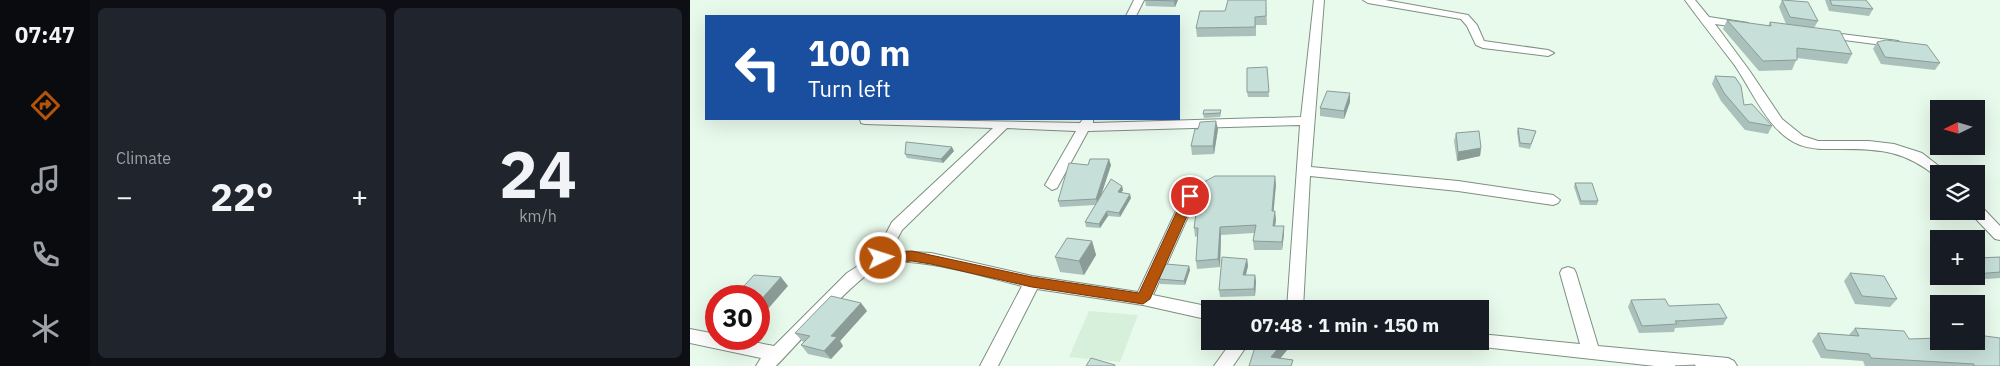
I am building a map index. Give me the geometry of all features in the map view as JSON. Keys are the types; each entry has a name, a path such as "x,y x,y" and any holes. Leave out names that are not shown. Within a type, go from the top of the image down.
{"street":[{"path":"1132,15 1139,0"},
{"path":"1296,300 1303,171 1319,0"},
{"path":"1368,0 1464,18 1472,25 1480,43 1488,46 1548,53"},
{"path":"1690,0 1786,130 1798,139 1826,146 1896,147 1924,158 1932,165"},
{"path":"1705,20 1753,26"},
{"path":"1811,33 1906,45"},
{"path":"866,120 1003,125 1307,121"},
{"path":"1052,185 1086,123"},
{"path":"881,258 888,240 897,226 1003,125"},
{"path":"1303,171 1458,186 1553,200"},
{"path":"1143,299 1190,196"},
{"path":"1985,219 2000,235"},
{"path":"690,336 771,360 853,277 881,258 912,256 1032,282 1143,299 1201,311"},
{"path":"1568,273 1591,352"},
{"path":"989,366 1032,282"},
{"path":"1489,342 1728,366"},
{"path":"1223,366 1235,350"}],"shaded area":[{"path":"1089,311 1138,315 1120,362 1069,357"}],"building":[{"path":"1228,0 1266,0 1266,16 1255,17 1255,27 1196,28 1200,11 1225,11"},
{"path":"1782,0 1808,2 1818,21 1790,17"},
{"path":"1830,0 1866,0 1873,9 1832,5"},
{"path":"1727,20 1771,26 1770,22 1840,31 1852,54 1797,48 1797,60 1763,61"},
{"path":"1886,40 1927,45 1940,63 1885,57 1877,42"},
{"path":"1267,67 1269,92 1247,92 1247,68"},
{"path":"1715,76 1735,77 1741,86 1744,105 1752,104 1772,126 1749,122 1724,93"},
{"path":"1327,91 1350,93 1344,111 1320,108"},
{"path":"1204,110 1221,110 1220,113 1203,114"},
{"path":"1216,121 1213,146 1191,146 1195,129 1198,129 1200,122"},
{"path":"1518,128 1536,131 1531,144 1520,143"},
{"path":"1479,131 1481,148 1458,152 1456,133"},
{"path":"906,142 952,147 941,159 905,154"},
{"path":"1090,159 1109,159 1096,199 1058,201 1069,163 1088,165"},
{"path":"1215,176 1275,176 1272,211 1275,211 1273,226 1284,226 1282,242 1253,241 1256,225 1220,227 1218,259 1196,261 1198,228 1194,228 1200,184"},
{"path":"1111,179 1122,186 1118,192 1130,194 1119,213 1107,211 1099,224 1085,222"},
{"path":"1575,183 1592,183 1598,201 1581,201"},
{"path":"1067,238 1092,241 1079,261 1055,257"},
{"path":"1222,257 1247,259 1243,275 1255,275 1254,289 1219,290"},
{"path":"2000,257 2000,272 1985,273 1985,258"},
{"path":"1166,264 1189,266 1184,281 1159,279"},
{"path":"1850,273 1884,276 1897,299 1862,296"},
{"path":"754,275 781,277 770,290 770,285 745,285"},
{"path":"831,296 861,303 831,336 837,337 824,351 801,345 810,336 795,333"},
{"path":"1665,299 1669,306 1719,304 1727,318 1675,321 1677,324 1642,326 1631,300"},
{"path":"1855,328 1904,331 1909,339 1930,338 1930,350 1985,350 1985,336 2000,338 2000,366 1974,366 1974,364 1871,358 1869,354 1826,350 1818,333 1859,336"},
{"path":"1254,350 1277,350 1271,357 1293,360 1291,366 1249,366"},
{"path":"1091,358 1115,365 1115,366 1086,366"}],"route":[{"path":"881,258 912,256 1032,282 1143,299 1190,196"}]}
